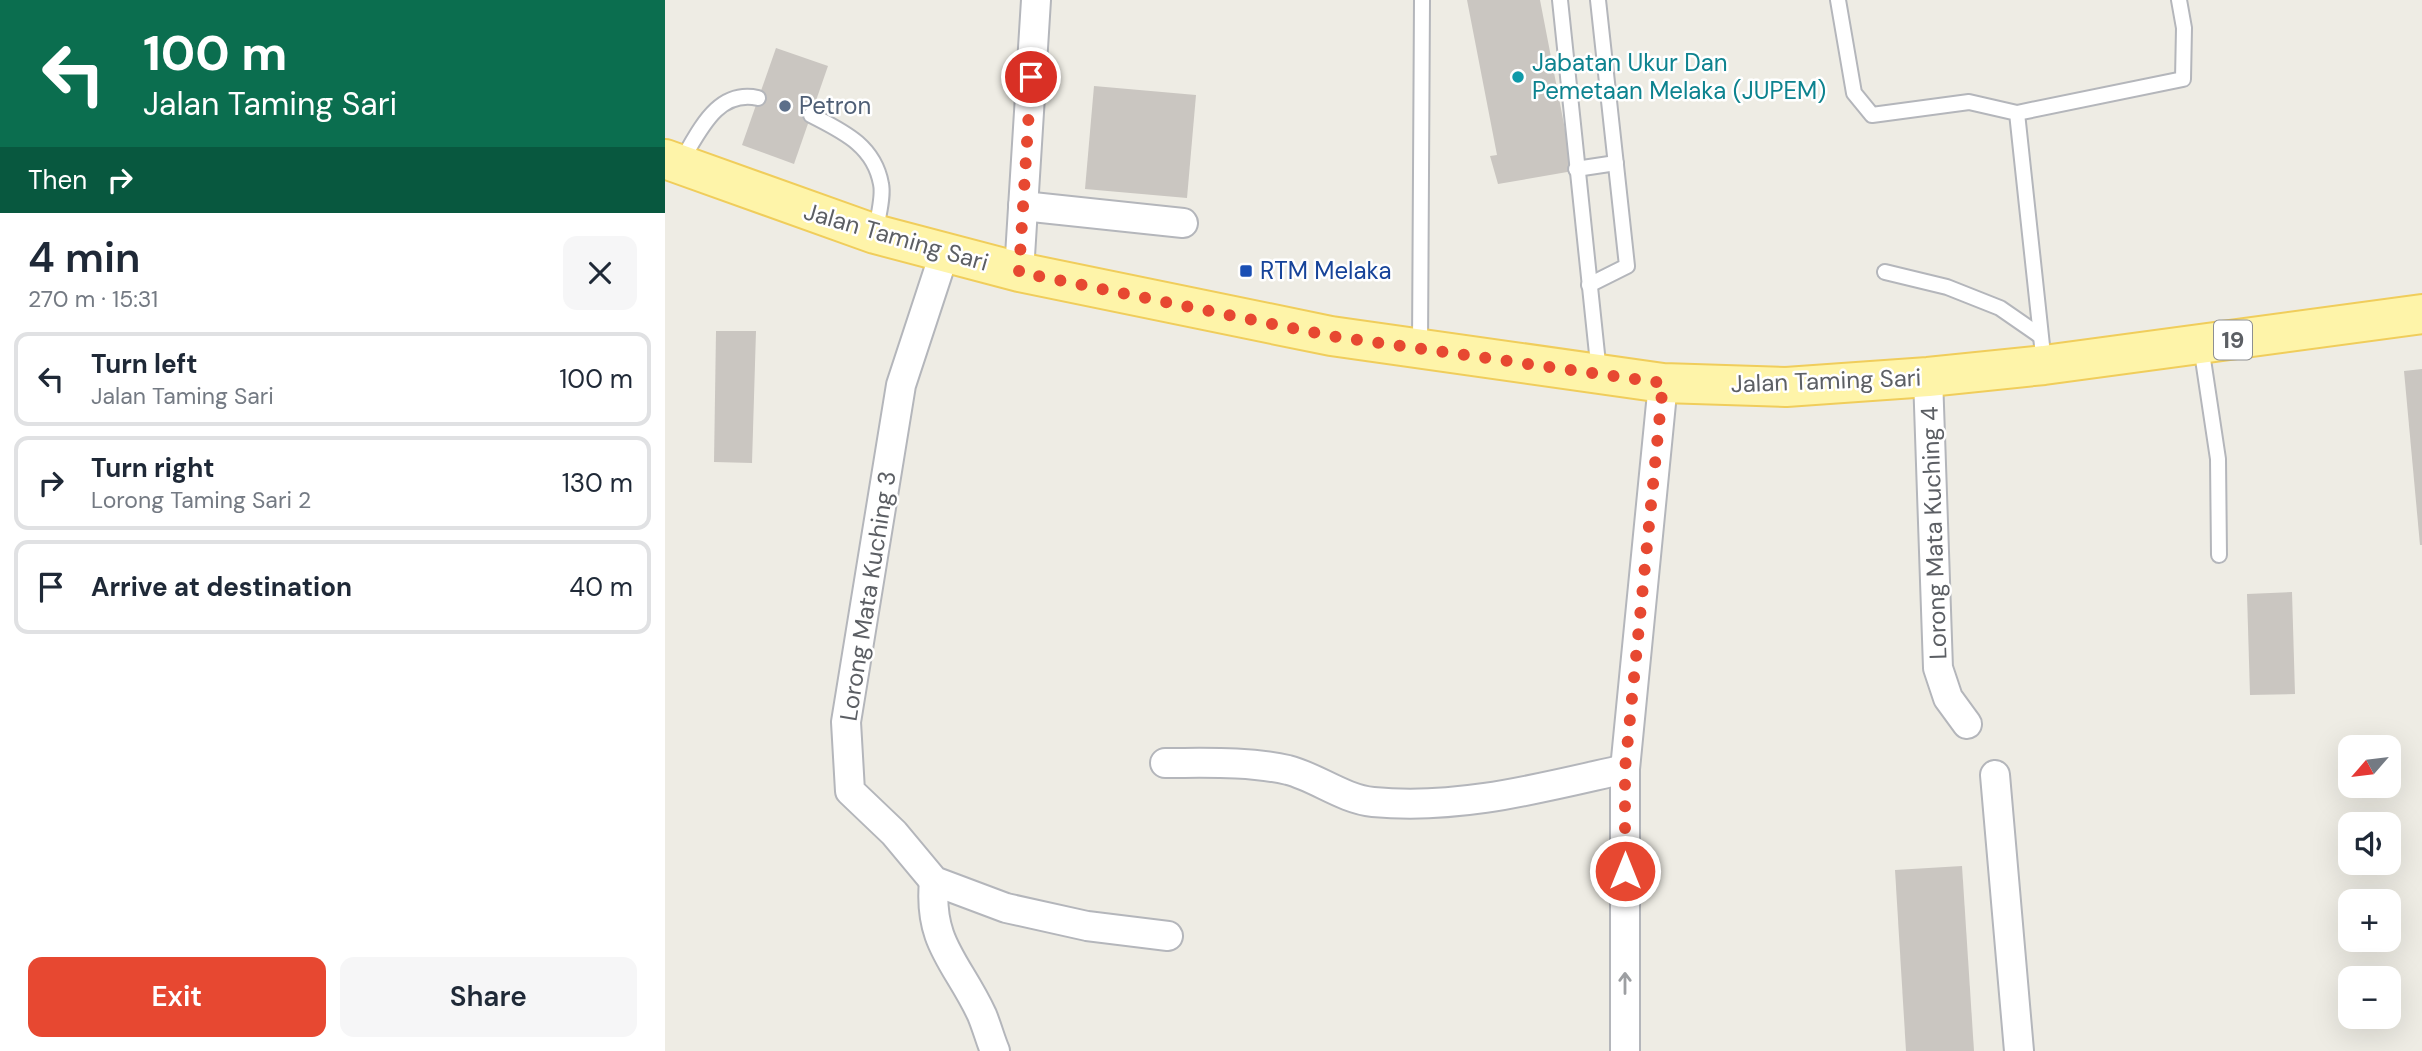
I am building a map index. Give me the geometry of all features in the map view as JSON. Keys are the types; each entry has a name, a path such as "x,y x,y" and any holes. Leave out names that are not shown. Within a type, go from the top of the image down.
{"main road":[{"name":"Jalan Taming Sari","path":"672,162 875,234 1019,272 1331,336 1663,383 1786,387 1928,377 2041,350 2201,345 2422,314"}],"street":[{"path":"1019,272 1036,0"},
{"path":"1023,206 1183,223"},
{"name":"Lorong Mata Kuching 3","path":"944,254 901,386 845,722 850,791 894,834 934,881 1006,908 1087,926 1168,936"},
{"name":"Lorong Mata Kuching 4","path":"1928,377 1938,668 1948,698 1967,724"},
{"path":"1625,1051 1625,769 1663,383"},
{"path":"1165,763 1240,764 1289,770 1368,801 1419,805 1469,802 1625,769"},
{"path":"1995,775 2019,1051"},
{"path":"934,881 932,907 938,934 981,1014 995,1051"}],"lane":[{"path":"1420,349 1422,0"},
{"path":"1560,0 1599,374"},
{"path":"1589,285 1627,266 1598,0"},
{"path":"1838,0 1854,93 1872,115 1969,102 2017,113 2183,79 2184,28 2179,0"},
{"path":"672,162 717,106 733,97 758,98"},
{"path":"2017,113 2041,350"},
{"path":"811,115 855,138 872,160 882,185 875,234"},
{"path":"1576,169 1616,163"},
{"path":"1885,272 1947,287 2000,308 2041,350"},
{"path":"2201,345 2218,459 2219,555"}],"building":[{"name":"Jabatan Ukur Dan Pemetaan Melaka (JUPEM)","path":"1467,0 1540,0 1573,171 1498,184 1490,156 1497,155"},
{"name":"Petron","path":"776,48 828,66 794,164 742,145"},
{"path":"1094,86 1196,95 1187,198 1085,189"},
{"path":"716,331 756,331 752,463 714,462"},
{"path":"2422,369 2422,545 2420,545 2404,371"},
{"path":"2292,592 2295,694 2250,695 2247,594"},
{"path":"1962,866 1974,1051 1906,1051 1895,870"}],"place":[{"name":"Jabatan Ukur Dan Pemetaan Melaka (JUPEM)","path":"1518,77"},
{"name":"Petron","path":"785,106"},
{"name":"RTM Melaka","path":"1246,271"}],"route":[{"path":"1031,77 1019,272 1331,336 1663,383 1625,769 1625,871"}]}
